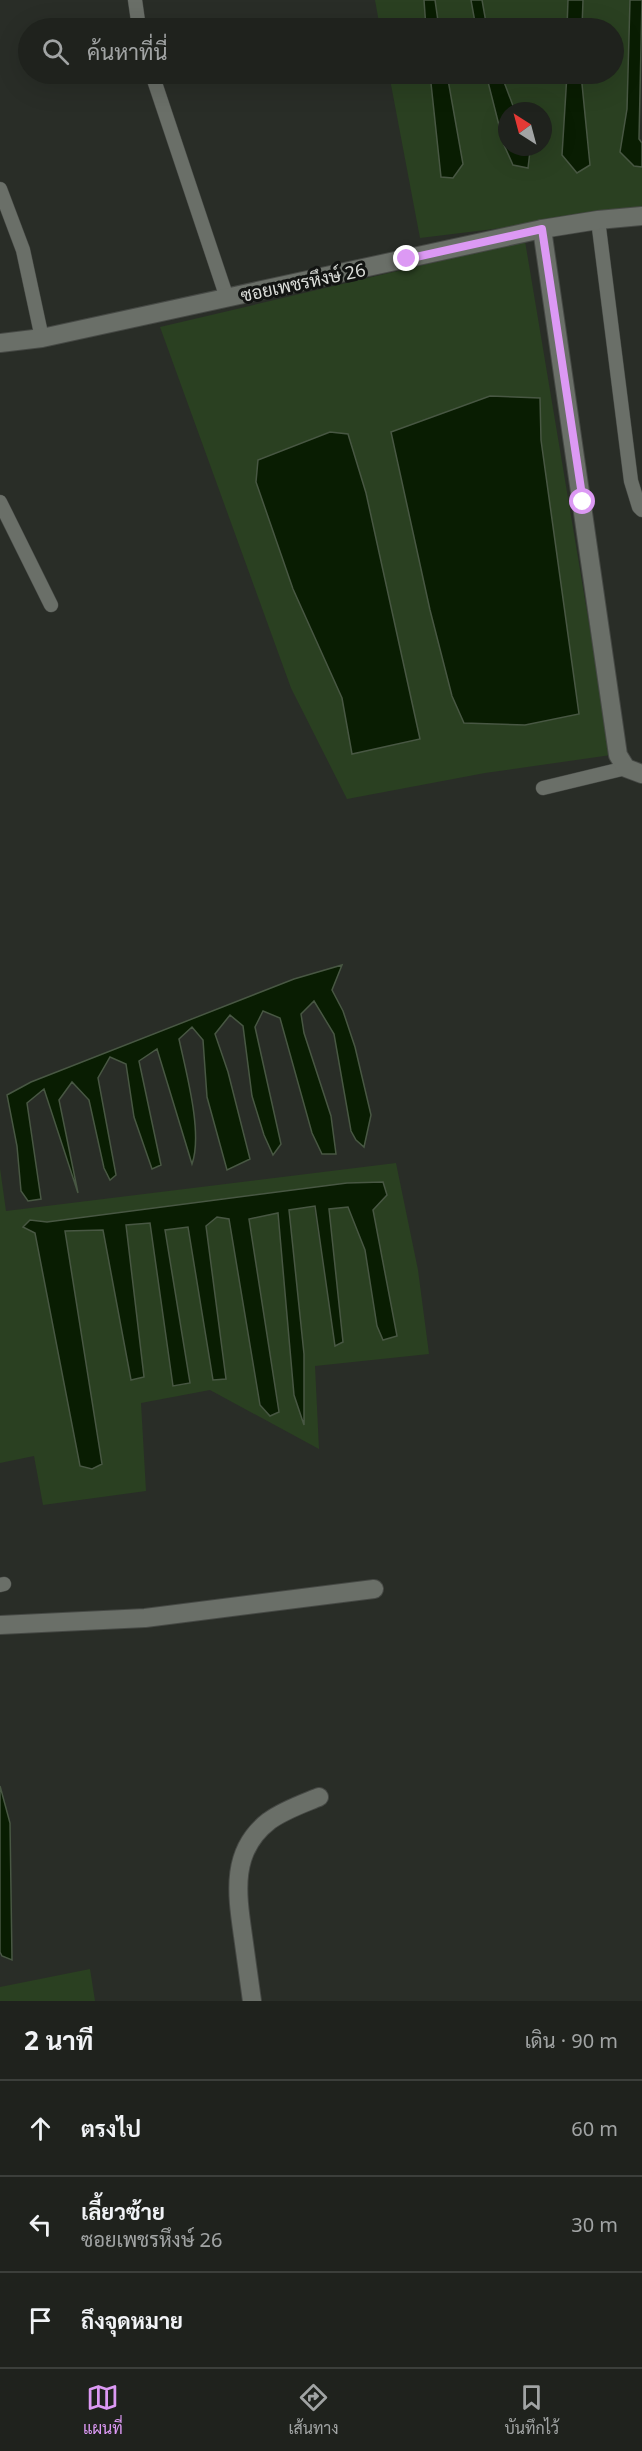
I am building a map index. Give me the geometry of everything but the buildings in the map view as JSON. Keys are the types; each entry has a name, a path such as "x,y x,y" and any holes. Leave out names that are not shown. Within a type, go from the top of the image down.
{"street":[{"name":"ซอยเพชรหึงษ์ 26","path":"0,343 42,338 542,229 642,216"},
{"path":"542,229 618,755 634,771"},
{"path":"0,1625 145,1618 374,1589"},
{"path":"252,2001 236,1888 241,1863 250,1841 268,1822 289,1808 319,1797"}],"lane":[{"path":"135,0 138,18"},
{"path":"155,84 227,298"},
{"path":"0,189 23,250 42,338"},
{"path":"598,220 631,481 642,510"},
{"path":"0,502 51,605"},
{"path":"543,788 634,771"}],"shaded area":[{"path":"375,0 424,0 425,18 378,18"},
{"path":"424,0 435,0 438,18 425,18"},
{"path":"435,0 471,0 474,18 438,18"},
{"path":"471,0 482,0 485,18 474,18"},
{"path":"482,0 568,0 567,18 485,18"},
{"path":"568,0 583,0 582,18 567,18"},
{"path":"583,0 630,0 627,109 620,152 634,166 642,167 642,211 420,238 391,84 431,84 441,177 462,164 449,84 489,84 498,121 498,156 509,156 513,165 525,156 552,156 552,102 512,102 505,84 567,84 566,109 590,165 582,84 624,84 624,18 582,18"},
{"path":"630,0 642,0 639,139 642,143 642,167 634,166 620,152 627,109"},
{"path":"431,84 449,84 463,164 453,178 441,177"},
{"path":"489,84 505,84 512,102 498,102 498,121"},
{"path":"566,84 582,84 590,165 577,173 562,155"},
{"path":"509,156 529,156 528,168 513,165"},
{"path":"525,241 611,755 485,773 347,799 291,688 160,327","holes":["540,398 541,440 452,696 430,610 391,432","348,434 366,493 420,739 352,754 342,698 293,589"]},
{"path":"490,396 540,398 541,440 579,714 525,725 464,723 452,696 430,610 391,432"},
{"path":"330,432 348,434 366,493 420,739 352,754 342,698 293,589 256,482 258,460"},
{"path":"342,965 332,990 343,1011 355,1047 371,1115 364,1147 351,1131 334,1034 314,1001 301,1014 304,1033 331,1116 336,1154 322,1154 312,1133 280,1018 263,1011 255,1027 281,1144 273,1155 252,1096 243,1026 230,1015 215,1034 228,1072 250,1159 227,1170 207,1097 203,1040 192,1027 179,1039 195,1120 195,1151 192,1164 157,1049 139,1061 161,1165 152,1169 134,1117 126,1064 110,1057 98,1078 116,1175 110,1180 104,1168 89,1100 72,1082 59,1100 78,1193 44,1089 27,1103 41,1199 28,1201 21,1191 17,1146 7,1095 31,1082 294,979"},
{"path":"396,1163 418,1270 429,1354 315,1366 319,1449 210,1390 141,1403 146,1491 43,1505 34,1456 0,1463 0,1168 6,1211","holes":["383,1182 387,1195 373,1210 397,1335 383,1340 377,1326 365,1250 348,1207 329,1208 335,1345 314,1206 289,1210 304,1354 303,1422 294,1395 278,1213 249,1218 279,1411 270,1416 260,1405 229,1219 217,1217 206,1226 226,1379 213,1380 188,1227 164,1230 190,1383 174,1386 150,1223 126,1225 144,1377 131,1380 103,1230 65,1231 102,1464 92,1469 80,1466 35,1233 30,1220 47,1222 347,1183"]},
{"path":"383,1182 387,1195 373,1210 397,1336 383,1340 377,1326 365,1250 348,1207 329,1209 343,1342 335,1346 315,1206 289,1210 304,1354 304,1425 294,1395 278,1213 249,1219 279,1412 270,1416 260,1405 229,1219 217,1217 206,1226 226,1379 213,1380 188,1227 165,1230 190,1383 173,1386 150,1223 126,1225 144,1377 131,1380 103,1230 65,1231 102,1464 92,1469 80,1466 35,1233 23,1227 30,1220 47,1222 347,1183"},
{"path":"0,1786 10,1823 12,1960 2,1956 0,1952"},
{"path":"90,1969 95,2001 0,2001 0,1987"}],"route":[{"path":"407,259 542,229 583,502"}]}
